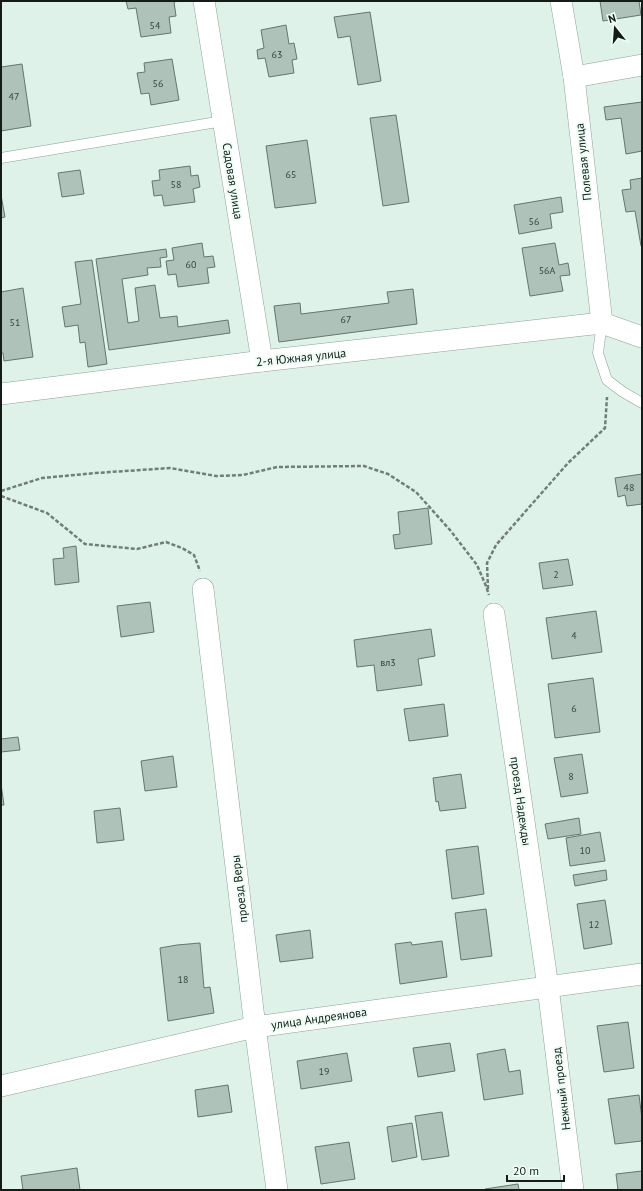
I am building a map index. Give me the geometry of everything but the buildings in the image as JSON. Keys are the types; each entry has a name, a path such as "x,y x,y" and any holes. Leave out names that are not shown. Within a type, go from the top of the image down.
{"street":[{"name":"Садовая улица","path":"204,1 262,361"},
{"name":"Полевая улица","path":"561,1 574,77 602,323"},
{"path":"574,77 642,65"},
{"path":"602,323 642,336"},
{"name":"2-я Южная улица","path":"1,394 262,361 602,323"},
{"name":"проезд Веры","path":"203,589 255,1027 277,1190"},
{"name":"проезд Надежды","path":"494,614 548,987"},
{"name":"улица Андреянова","path":"1,1086 255,1027 642,974"},
{"name":"Нежный проезд","path":"548,987 573,1190"}],"lane":[{"path":"1,158 223,121"},
{"path":"602,323 598,353 607,380 623,392 642,403"}],"path":[{"path":"488,593 487,563 496,545 568,463 605,428 607,380"},
{"path":"1,491 42,478 96,473 170,468 216,476 243,475 277,467 364,466 388,474 416,492 450,530 477,565 486,586 494,614"},
{"path":"1,496 47,513 86,544 137,549 166,542 182,548 194,555 203,589"}]}
